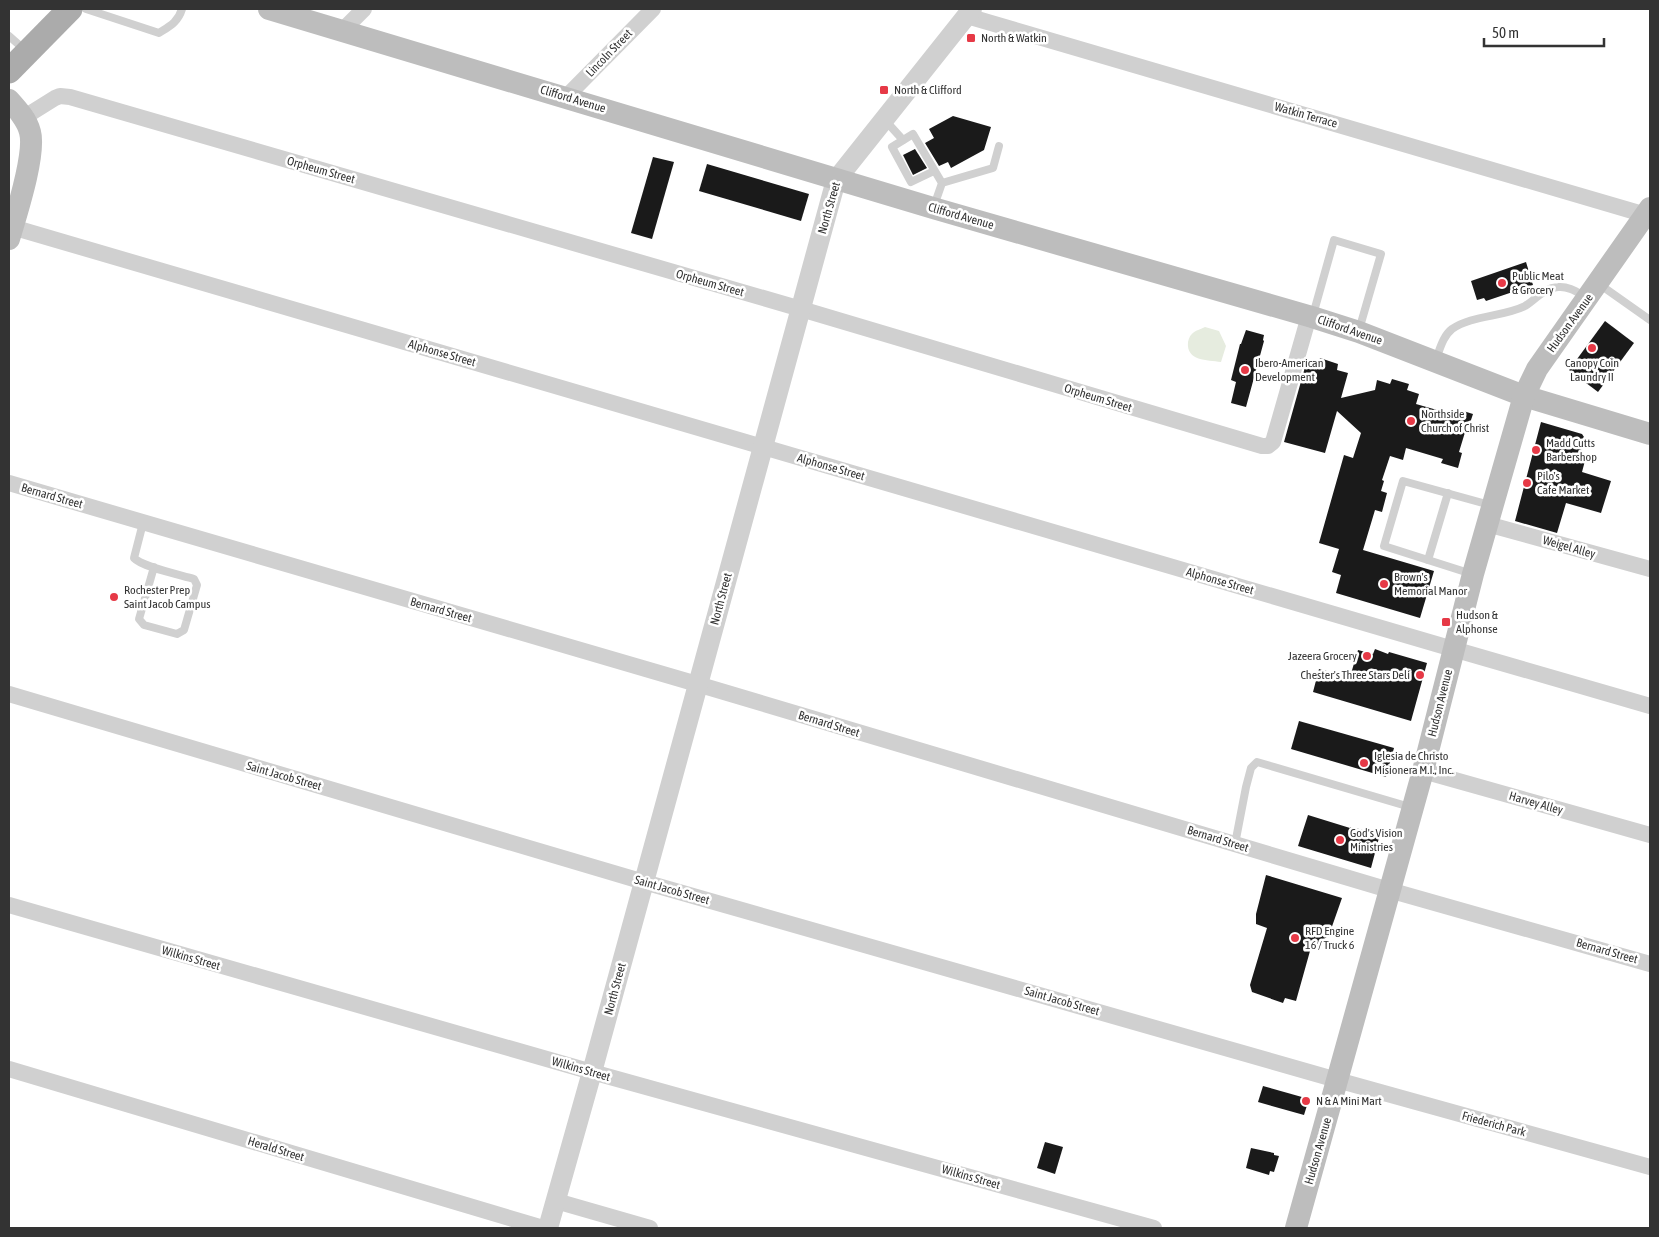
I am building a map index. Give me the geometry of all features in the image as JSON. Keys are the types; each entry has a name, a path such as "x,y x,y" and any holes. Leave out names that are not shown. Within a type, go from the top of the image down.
{"main road":[{"name":"Clifford Avenue","path":"269,9 566,97 836,180 1311,317 1358,332 1524,396 1650,434"},
{"path":"9,71 70,10"},
{"path":"9,100 24,118 30,131 31,154 10,233"},
{"name":"Hudson Avenue","path":"1301,1227 1337,1080 1423,771 1473,574 1524,396 1536,369 1648,212"}],"street":[{"path":"343,30 364,9"},
{"name":"Lincoln Street","path":"566,97 653,9"},
{"name":"North Street","path":"548,1228 836,180 969,12"},
{"name":"Watkin Terrace","path":"969,12 1648,212"},
{"name":"Orpheum Street","path":"24,118 55,98 60,96 70,97 801,309 1262,446 1268,446 1273,442 1311,317"},
{"name":"Alphonse Street","path":"10,233 762,446 1453,650 1650,706"},
{"name":"Bernard Street","path":"9,483 698,684 1389,890 1650,964"},
{"name":"Weigel Alley","path":"1490,515 1650,570"},
{"name":"Saint Jacob Street","path":"9,694 644,882 1337,1080"},
{"name":"Harvey Alley","path":"1423,771 1650,835"},
{"name":"Wilkins Street","path":"9,905 592,1072 1154,1228"},
{"name":"Herald Street","path":"9,1069 543,1228"},
{"name":"Friederich Park","path":"1337,1080 1650,1167"},
{"path":"556,1201 650,1228"}],"lane":[{"path":"70,10 159,33 173,25 182,9"},
{"path":"9,36 28,52"},
{"path":"884,119 903,140"},
{"path":"934,171 912,182 892,147 913,134 942,184"},
{"path":"942,184 993,168 999,146"},
{"path":"933,208 942,184"},
{"path":"1311,317 1334,240 1381,254 1358,332"},
{"path":"1435,361 1444,338 1449,331 1467,322 1497,315 1526,305 1544,290 1557,287 1593,290 1650,320"},
{"path":"1473,574 1384,546 1403,481 1448,493 1490,515"},
{"path":"1428,560 1448,493"},
{"path":"143,522 134,558 138,563 154,567 194,579 197,584 184,630 178,634 144,626 139,619 154,567"},
{"path":"1235,844 1251,768 1257,762 1412,808"}],"shaded area":[{"path":"1205,327 1219,331 1226,346 1221,362 1204,360 1190,353 1188,342 1190,336"}],"building":[{"path":"953,116 991,127 984,150 951,168 948,162 939,166 925,143 934,138 929,129"},
{"path":"915,149 927,168 913,175 903,155"},
{"path":"653,157 674,162 652,239 631,233"},
{"path":"707,164 809,194 801,221 699,191"},
{"name":"Public Meat & Grocery","path":"1526,262 1533,285 1486,301 1484,298 1477,300 1471,281"},
{"path":"1605,321 1634,343 1598,392 1569,370"},
{"name":"Ibero-American Development","path":"1246,330 1264,335 1264,341 1246,407 1231,403 1236,382 1231,380 1240,344"},
{"path":"1320,358 1338,364 1337,370 1348,373 1341,398 1375,390 1377,380 1390,384 1392,379 1409,384 1407,390 1419,394 1416,404 1458,416 1460,410 1473,414 1459,452 1462,453 1458,468 1441,463 1443,459 1406,448 1403,460 1390,456 1382,480 1384,481 1381,491 1387,493 1382,512 1375,510 1363,550 1434,571 1420,618 1336,593 1341,575 1332,572 1339,549 1319,543 1344,455 1353,458 1361,433 1337,411 1325,453 1284,442 1307,360 1318,364"},
{"path":"1541,422 1582,434 1584,437 1580,455 1586,457 1582,472 1611,481 1601,513 1566,503 1557,533 1515,521"},
{"path":"1375,649 1427,663 1411,721 1313,692 1319,669 1350,677 1358,650 1373,654"},
{"name":"Iglesia de Christo Misionera M.I., Inc.","path":"1299,721 1394,748 1386,777 1291,749"},
{"name":"God's Vision Ministries","path":"1308,815 1350,828 1380,834 1371,868 1298,846"},
{"name":"RFD Engine 16 / Truck 6","path":"1266,875 1342,898 1329,935 1310,951 1296,1001 1285,998 1283,1003 1252,992 1250,985 1267,928 1256,924 1256,914"},
{"path":"1263,1086 1309,1099 1304,1115 1258,1102"},
{"path":"1045,1142 1063,1147 1055,1174 1037,1168"},
{"path":"1251,1148 1274,1153 1274,1155 1279,1156 1274,1172 1270,1171 1269,1175 1246,1168"}],"place":[{"name":"North & Watkin","path":"971,38"},
{"name":"North & Clifford","path":"884,90"},
{"name":"Public Meat & Grocery","path":"1502,283"},
{"name":"Canopy Coin Laundry II","path":"1592,348"},
{"name":"Ibero-American Development","path":"1245,370"},
{"name":"Northside Church of Christ","path":"1411,421"},
{"name":"Madd Cutts Barbershop","path":"1536,450"},
{"name":"Pilo's Cafe Market","path":"1527,483"},
{"name":"Brown's Memorial Manor","path":"1384,584"},
{"name":"Rochester Prep Saint Jacob Campus","path":"114,597"},
{"name":"Hudson & Alphonse","path":"1446,622"},
{"name":"Jazeera Grocery","path":"1367,656"},
{"name":"Chester's Three Stars Deli","path":"1420,675"},
{"name":"Iglesia de Christo Misionera M.I., Inc.","path":"1364,763"},
{"name":"God's Vision Ministries","path":"1340,840"},
{"name":"RFD Engine 16 / Truck 6","path":"1295,938"},
{"name":"N & A Mini Mart","path":"1306,1101"}]}
